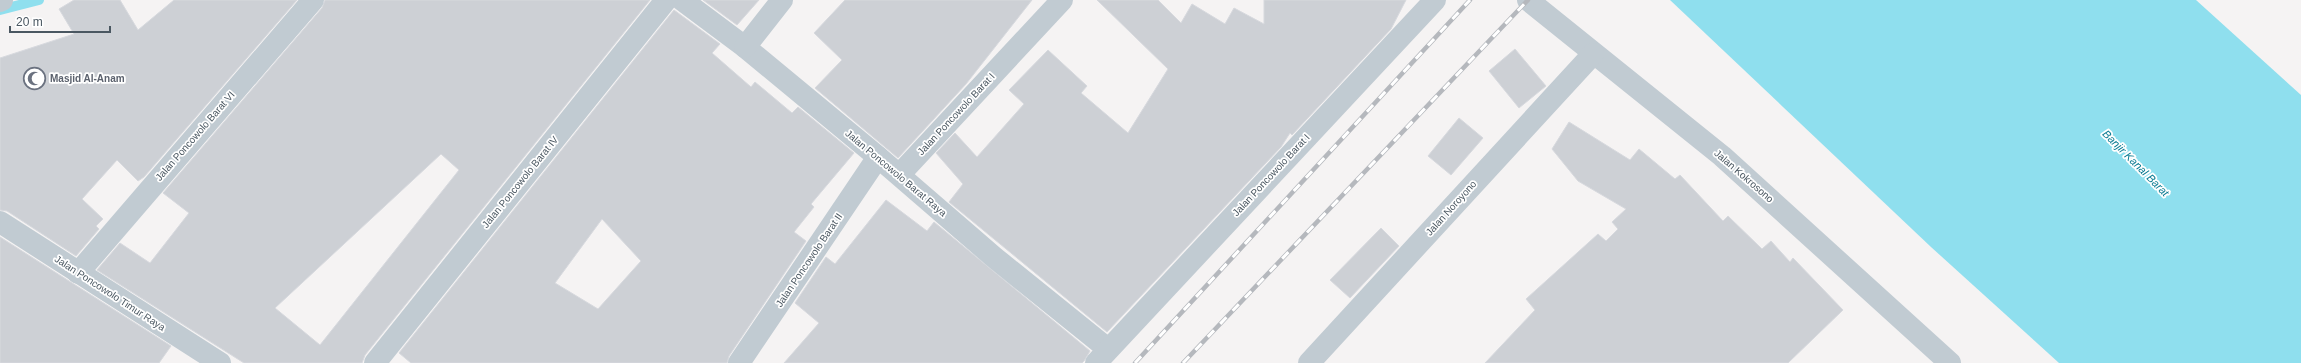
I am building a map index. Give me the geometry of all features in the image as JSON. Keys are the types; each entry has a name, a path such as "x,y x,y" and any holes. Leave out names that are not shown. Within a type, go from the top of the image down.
{"street":[{"name":"Jalan Poncowolo Barat VI","path":"78,273 312,0"},
{"name":"Jalan Poncowolo Barat IV","path":"374,363 666,0"},
{"name":"Jalan Poncowolo Barat Raya","path":"682,0 745,47 900,174 1102,356"},
{"path":"745,47 782,0"},
{"name":"Jalan Poncowolo Barat I","path":"900,174 1062,0"},
{"name":"Jalan Poncowolo Barat I","path":"1102,356 1435,0"},
{"name":"Jalan Kokrosono","path":"1528,0 1592,54 1722,156 1950,363"},
{"name":"Jalan Noroyono","path":"1309,363 1592,54"},
{"name":"Jalan Poncowolo Barat II","path":"739,363 878,156"},
{"name":"Jalan Poncowolo Timur Raya","path":"0,222 220,363"}],"water":[{"name":"Banjir Kanal Barat","path":"1670,0 2196,0 2301,95 2301,363 2059,363 1931,247"}],"building":[{"path":"74,0 120,0 138,30 174,0 297,0 144,177 138,181 117,160 82,199 103,219 96,226 99,229 76,256 7,211 0,210 0,58 74,34 59,9"},
{"path":"325,0 650,0 365,355 362,363 244,363 97,270 120,243 150,263 189,213 163,193 322,8","holes":["441,154 459,170 320,345 275,308"]},
{"path":"703,0 759,0 737,25"},
{"path":"845,0 1032,0 966,84 898,158 815,88 842,60 814,33"},
{"path":"1097,0 1158,0 1181,23 1192,4 1225,24 1234,8 1264,24 1264,0 1406,0 1391,29 1292,135 1290,133 1281,147 1107,332 949,202 963,184 936,153 955,133 977,157 1024,104 1009,90 1048,50 1087,86 1081,93 1128,133 1168,69"},
{"path":"674,10 720,44 712,53 751,87 755,82 792,113 798,107 854,153 811,204 814,207 794,232 806,241 729,356 727,363 411,363 399,353","holes":["602,219 641,261 598,309 555,283"]},
{"path":"1515,49 1546,86 1519,108 1489,71"},
{"path":"1459,118 1483,138 1451,175 1428,156"},
{"path":"1569,122 1630,160 1639,149 1675,179 1680,175 1723,221 1728,216 1762,249 1771,241 1790,262 1793,258 1843,310 1788,363 1485,363 1535,310 1526,299 1598,234 1606,241 1618,229 1612,222 1626,209 1578,181 1552,149"},
{"path":"886,200 927,231 934,222 1090,351 1084,361 1082,363 784,363 819,323 795,303 826,257 835,264"},
{"path":"1381,228 1399,246 1350,298 1330,280"},
{"path":"0,237 171,346 159,363 0,363"}],"waterway":[{"path":"0,10 39,0"}],"railway":[{"path":"1135,363 1470,0"},
{"path":"1183,363 1528,0"}],"place":[{"name":"Masjid Al-Anam","path":"34,78"}]}
